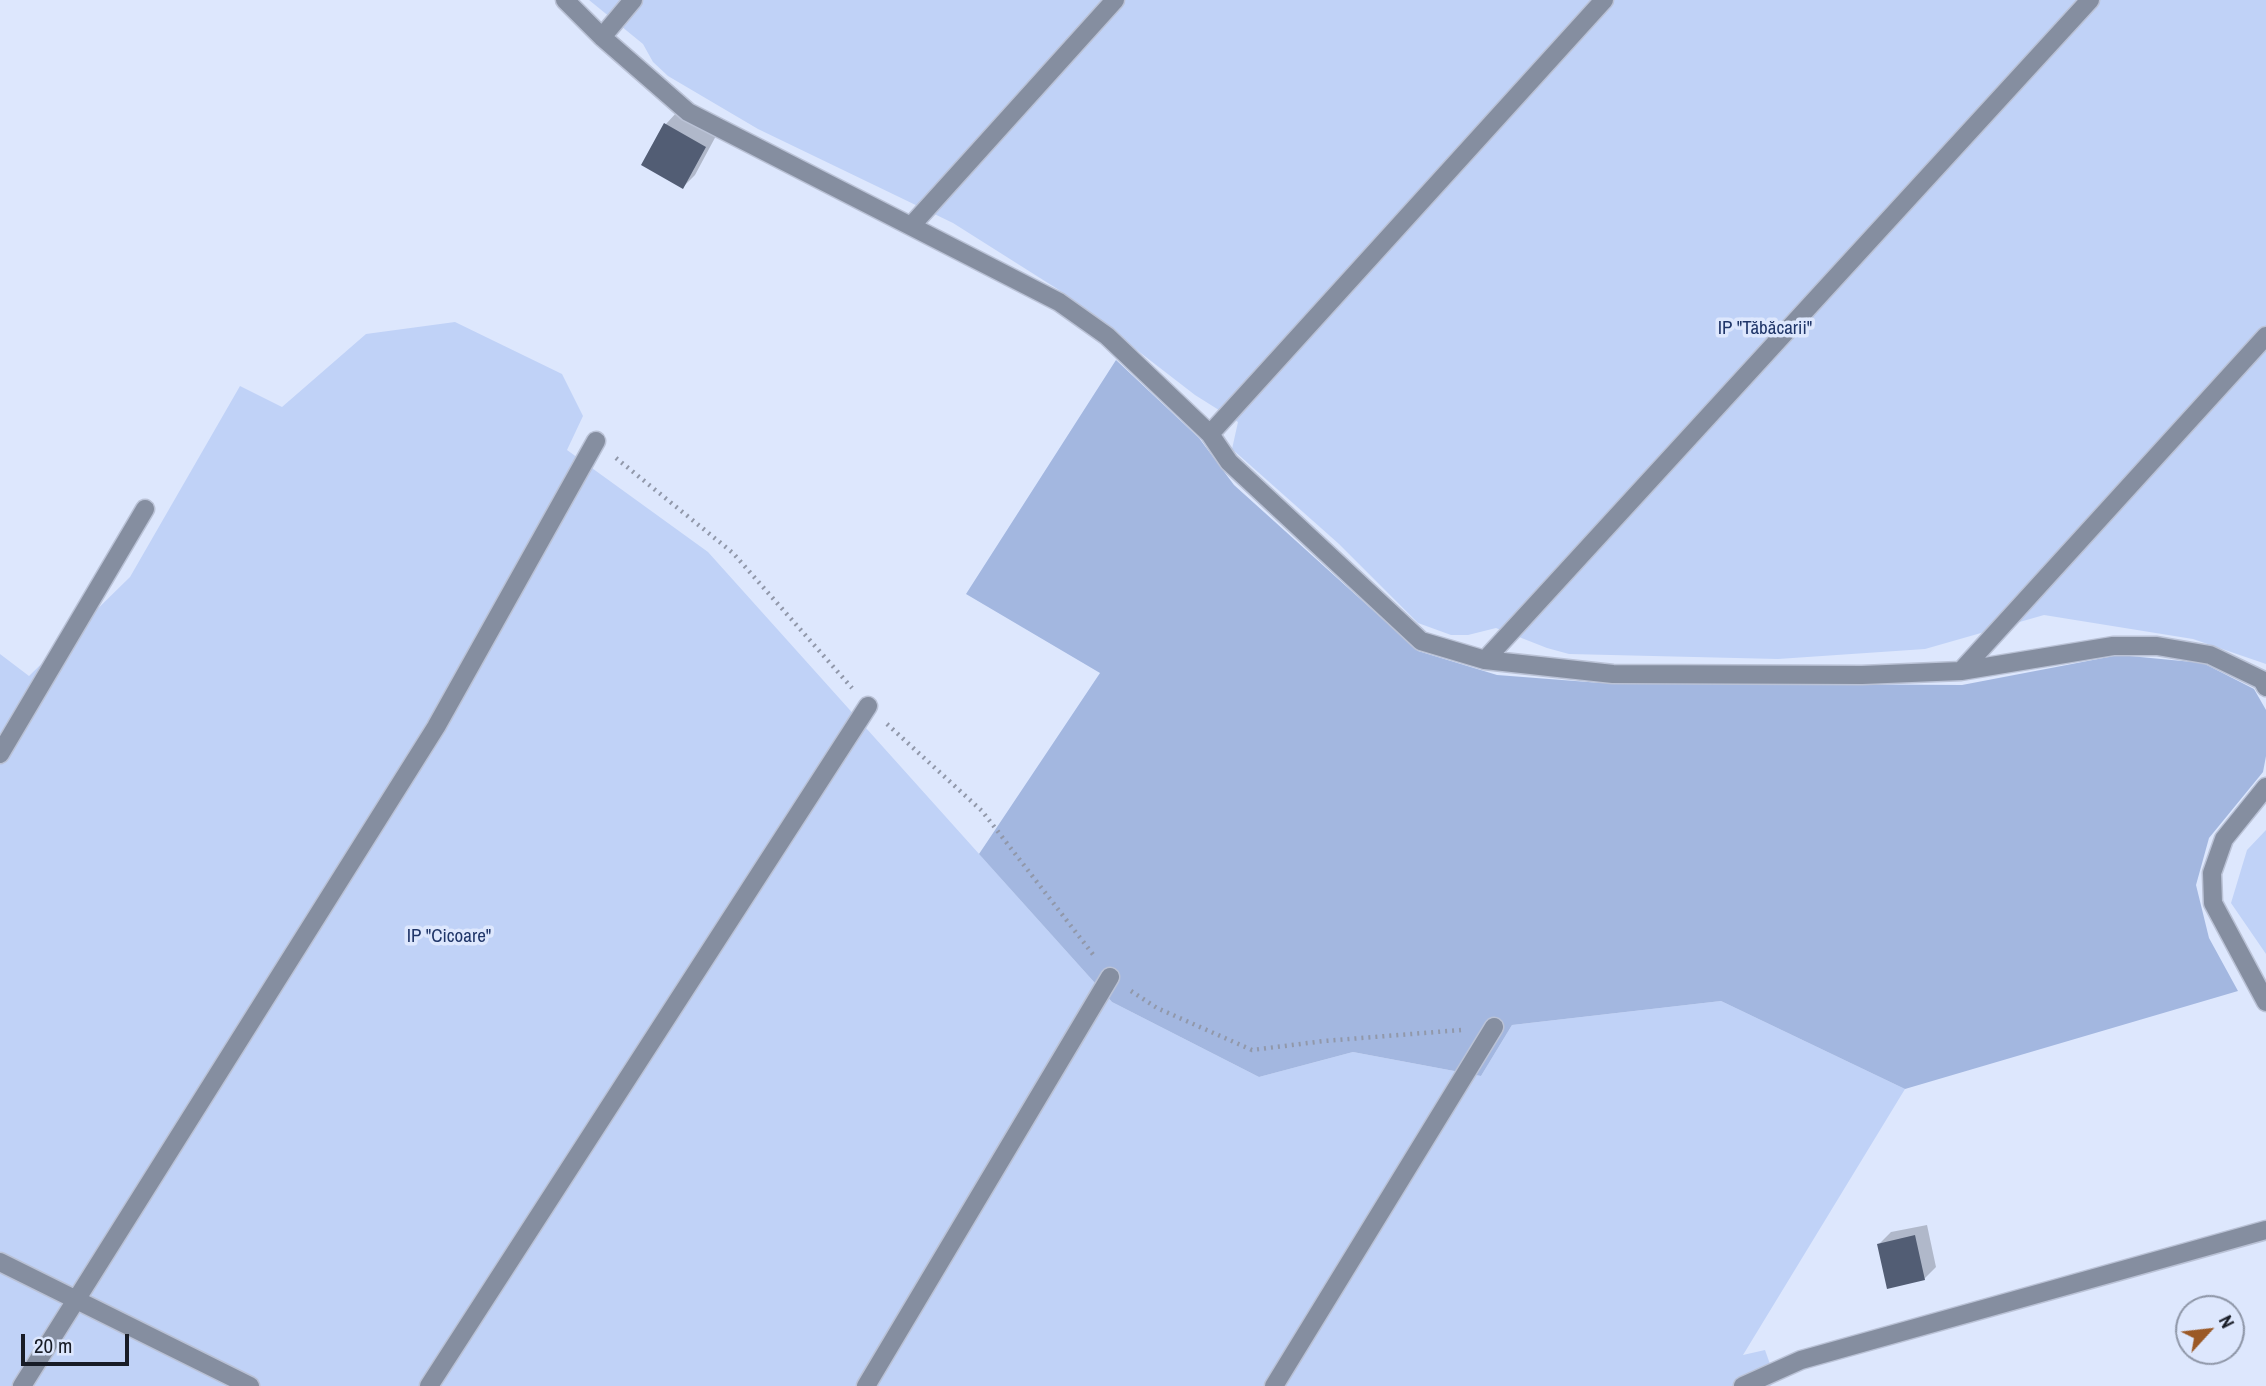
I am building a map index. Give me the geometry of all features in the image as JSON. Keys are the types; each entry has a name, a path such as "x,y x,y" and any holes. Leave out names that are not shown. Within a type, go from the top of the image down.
{"street":[{"path":"565,0 602,37 688,112 1059,302 1107,336 1210,434 1229,462 1421,641 1485,660 1613,674 1862,676 1961,671 2113,646 2157,646 2210,655 2262,680 2266,687"},
{"path":"602,37 634,0"},
{"path":"911,226 1115,0"},
{"path":"1210,434 1604,0"},
{"path":"1485,660 2090,0"},
{"path":"1961,671 2266,336"},
{"path":"22,1386 436,727 596,441"},
{"path":"0,754 145,509"},
{"path":"429,1386 868,706"},
{"path":"2266,787 2224,839 2212,873 2213,903 2266,1002"},
{"path":"866,1386 1110,977"},
{"path":"1274,1386 1494,1027"},
{"path":"1743,1386 1801,1360 2266,1230"},
{"path":"0,1262 250,1386"}],"path":[{"path":"596,441 733,553 868,706 982,811 1110,977 1157,1008 1252,1050 1324,1041 1494,1027"}],"green space":[{"name":"IP \"Tăbăcarii\"","path":"589,0 2266,0 2266,664 2193,639 2044,615 1925,649 1778,659 1569,654 1496,628 1468,635 1451,635 1418,623 1339,544 1232,449 1238,422 1195,395 1059,290 953,223 758,129 668,76 653,62 643,44"},
{"name":"IP \"Cicoare\"","path":"455,322 562,374 583,416 567,450 708,552 1112,1002 1259,1077 1353,1052 1481,1076 1512,1025 1721,1001 1905,1089 1743,1355 1765,1350 1776,1381 1770,1386 0,1386 0,654 29,676 130,577 240,386 282,407 366,334"},
{"path":"2266,830 2266,954 2231,903 2247,850"}],"shaded area":[{"path":"1116,360 1199,438 1234,485 1418,651 1497,675 1601,683 1962,685 2119,655 2203,663 2254,689 2266,710 2266,756 2263,772 2209,838 2196,885 2209,938 2238,991 1905,1089 1721,1001 1512,1025 1481,1076 1353,1052 1259,1077 1112,1002 979,854 1100,673 966,594"}],"building":[{"path":"664,123 706,147 683,189 641,165"},
{"path":"1915,1235 1925,1280 1887,1289 1877,1244"}]}
